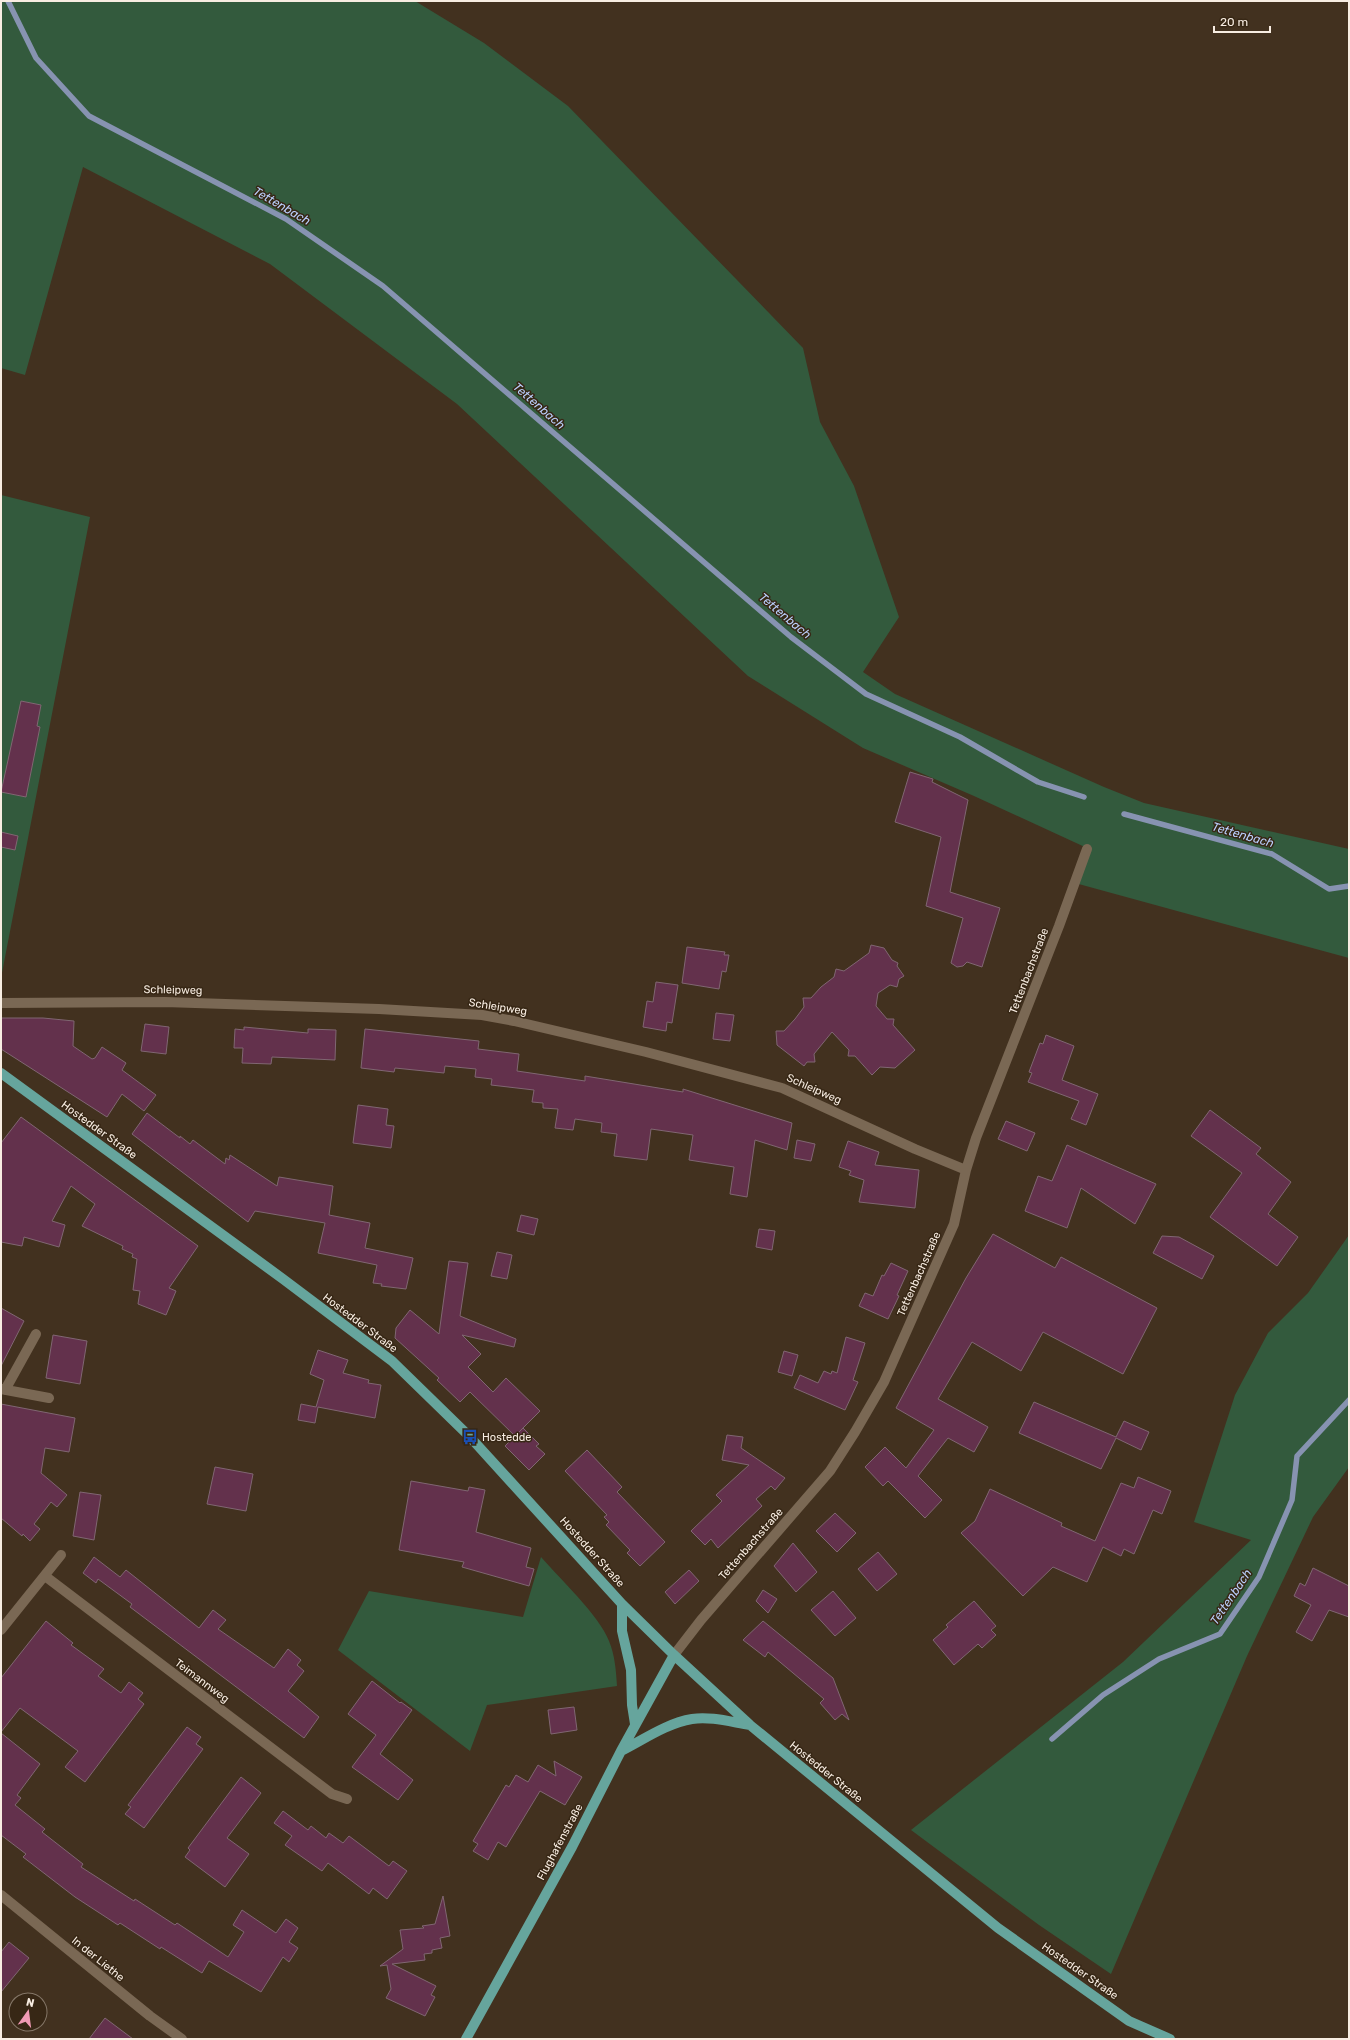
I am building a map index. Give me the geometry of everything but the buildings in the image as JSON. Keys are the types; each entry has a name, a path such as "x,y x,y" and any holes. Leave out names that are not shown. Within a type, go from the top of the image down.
{"main road":[{"name":"Hostedder Straße","path":"1,1073 282,1279 392,1362 470,1436 622,1604 674,1655 750,1725 998,1928 1129,2020 1170,2039"},
{"path":"622,1604 622,1631 632,1670 632,1705 635,1724"},
{"name":"Flughafenstraße","path":"466,2039 572,1847 635,1724 674,1655"},
{"path":"621,1751 679,1722 691,1719 705,1718 750,1725"}],"street":[{"name":"Tettenbachstraße","path":"674,1655 698,1623 830,1471 884,1382 954,1224 966,1170 976,1138 1059,926 1087,848"},
{"name":"Schleipweg","path":"1,1003 166,1002 363,1008 482,1015 608,1042 782,1088 915,1149 966,1170"},
{"path":"36,1334 3,1389 49,1398"},
{"path":"1,1630 61,1555"},
{"name":"Teimannweg","path":"45,1576 332,1794 347,1799"},
{"name":"In der Liethe","path":"1,1895 150,2016 182,2039"}],"green space":[{"path":"1,1 415,1 484,43 568,106 803,348 820,422 854,486 899,617 863,672 895,694 1104,787 1144,803 1349,849 1349,958 1075,883 1087,848 974,796 863,748 748,676 457,404 270,264 83,167 25,375 1,368"},
{"path":"1,495 90,517 1,978"},
{"path":"1349,1235 1349,1467 1313,1517 1247,1656 1111,1974 1039,1925 911,1830 1123,1662 1251,1540 1194,1522 1235,1395 1268,1333 1308,1293"},
{"path":"541,1557 588,1609 604,1631 613,1652 617,1686 487,1705 470,1751 338,1650 369,1591 523,1617"}],"waterway":[{"name":"Tettenbach","path":"8,1 36,58 89,116 286,219 383,286 791,637 866,694 960,737 1038,782 1084,797"},
{"name":"Tettenbach","path":"1124,814 1272,854 1329,889 1349,886"},
{"name":"Tettenbach","path":"1052,1739 1103,1695 1159,1659 1220,1634 1259,1577 1292,1500 1297,1456 1349,1400"}],"place":[{"name":"Hostedde","path":"470,1437"}]}
